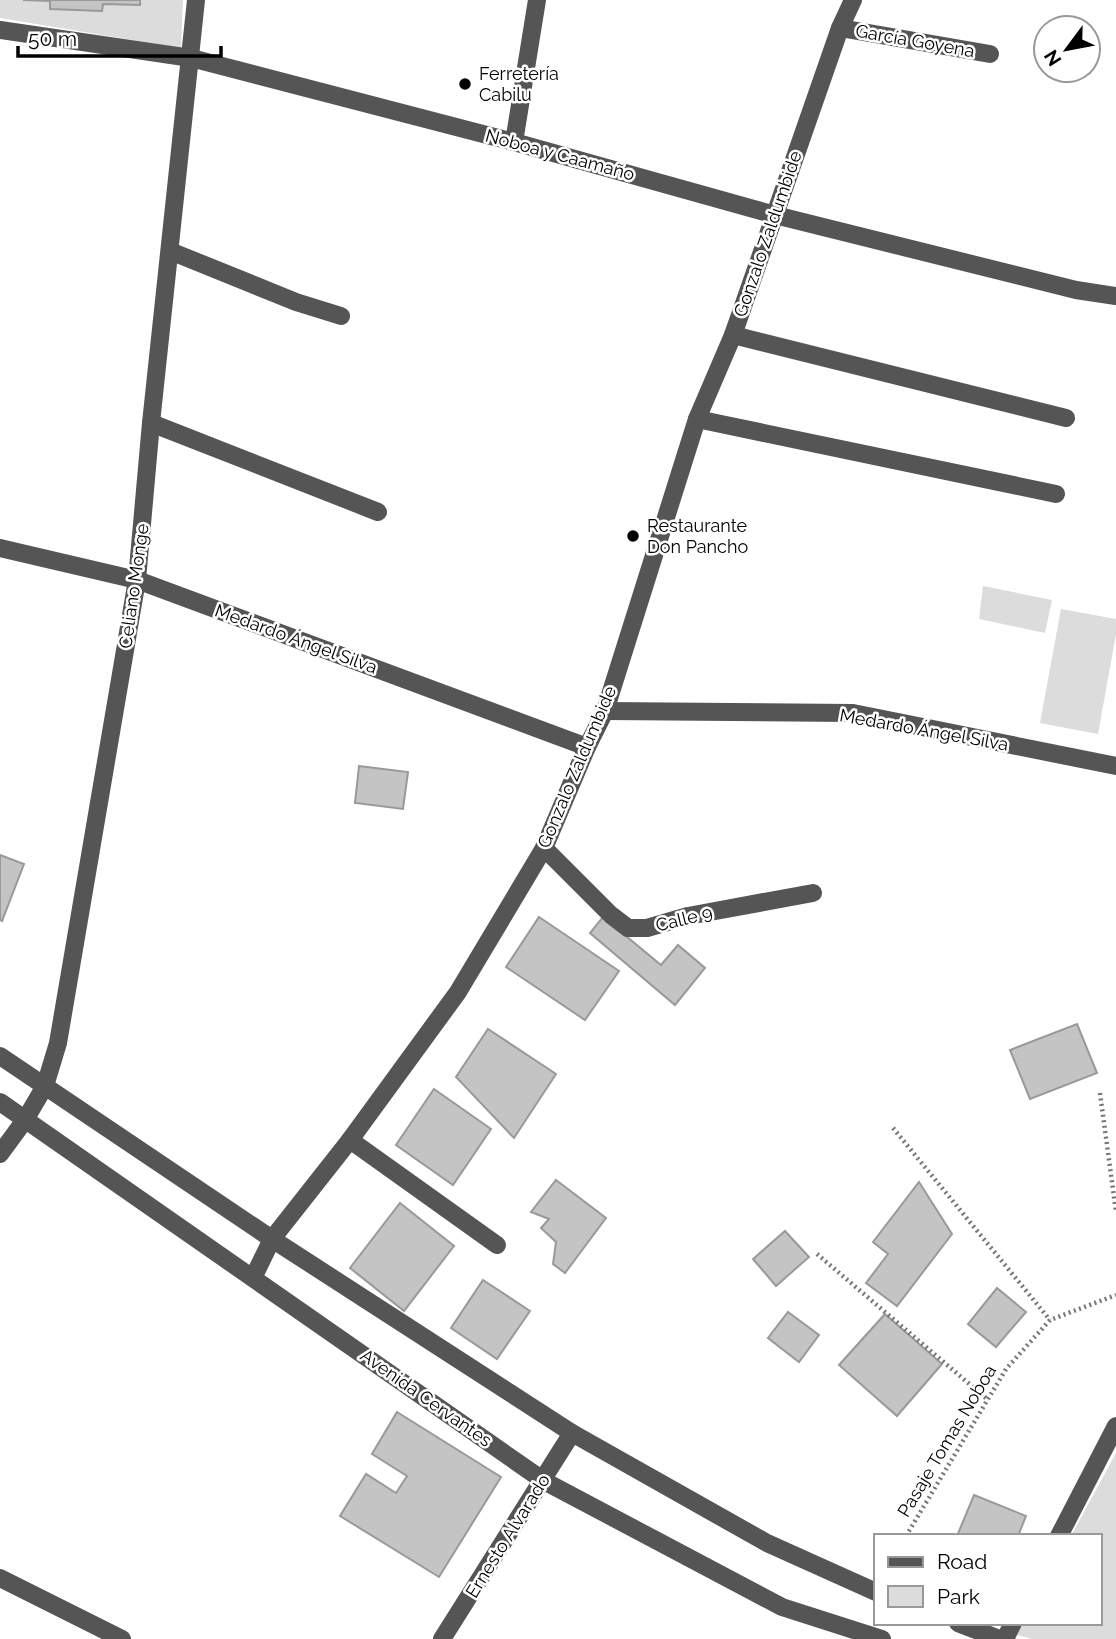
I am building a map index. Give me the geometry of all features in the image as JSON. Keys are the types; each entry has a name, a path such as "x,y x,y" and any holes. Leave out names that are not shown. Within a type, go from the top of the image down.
{"street":[{"name":"Celiano Monge","path":"0,1154 45,1086 58,1043 137,580 196,0"},
{"path":"514,142 537,0"},
{"name":"Gonzalo Zaldumbide","path":"253,1278 272,1239 350,1140 458,992 544,848 605,711 697,419 733,335 853,0"},
{"name":"García Goyena","path":"841,28 990,54"},
{"name":"Noboa y Caamaño","path":"0,30 191,58 514,142 775,215 1076,290 1116,296"},
{"path":"170,251 296,302 341,316"},
{"path":"733,335 1066,418"},
{"path":"697,419 1055,494"},
{"path":"151,422 378,512"},
{"name":"Medardo Ángel Silva","path":"0,548 137,580 587,747"},
{"name":"Medardo Ángel Silva","path":"605,711 853,713 1116,766"},
{"name":"Calle 9","path":"544,848 611,915 628,928 647,928 688,916 813,893"},
{"path":"0,1056 272,1239 572,1433 767,1543 874,1591"},
{"name":"Avenida Cervantes","path":"0,1102 544,1481 782,1607 882,1639"},
{"path":"350,1140 498,1245"},
{"path":"1060,1534 1116,1426"},
{"name":"Ernesto Alvarado","path":"442,1639 572,1433"},
{"path":"0,1578 122,1639"},
{"path":"963,1625 999,1639"}],"path":[{"path":"1100,1093 1116,1212"},
{"path":"893,1128 1050,1320"},
{"path":"817,1254 987,1399"},
{"name":"Pasaje Tomas Noboa","path":"907,1534 1006,1369 1050,1320 1116,1295"}],"green space":[{"path":"0,0 183,0 181,48 0,18"},
{"path":"983,586 1052,600 1045,633 979,619"},
{"path":"1061,609 1116,619 1116,634 1098,734 1040,723"},
{"path":"1116,1453 1116,1639 1032,1639 1017,1635 1022,1625 1102,1625 1102,1534 1072,1534"}],"building":[{"path":"23,0 140,0 140,5 103,4 102,11 50,9 50,1"},
{"path":"359,766 408,772 403,809 355,803"},
{"path":"0,855 24,864 2,921 0,920"},
{"path":"539,917 619,971 585,1020 506,967"},
{"path":"603,917 661,965 678,945 705,968 675,1005 590,933"},
{"path":"1077,1024 1097,1073 1030,1099 1010,1050"},
{"path":"488,1029 556,1074 514,1138 456,1077"},
{"path":"434,1089 491,1129 453,1185 396,1145"},
{"path":"556,1180 606,1218 565,1273 553,1264 556,1242 541,1228 549,1219 531,1212"},
{"path":"919,1182 952,1234 897,1306 866,1283 888,1254 873,1242"},
{"path":"400,1203 454,1246 404,1311 350,1268"},
{"path":"785,1231 809,1257 776,1286 753,1259"},
{"path":"483,1280 530,1311 497,1359 451,1328"},
{"path":"997,1288 1026,1312 996,1347 968,1324"},
{"path":"788,1312 819,1335 799,1362 768,1338"},
{"path":"885,1314 942,1364 897,1416 839,1365"},
{"path":"397,1412 501,1477 439,1577 340,1516 366,1474 396,1493 407,1476 372,1454"},
{"path":"974,1495 1026,1516 1019,1534 958,1534"}],"place":[{"name":"Ferretería Cabilu","path":"465,84"},
{"name":"Restaurante Don Pancho","path":"633,536"}]}
